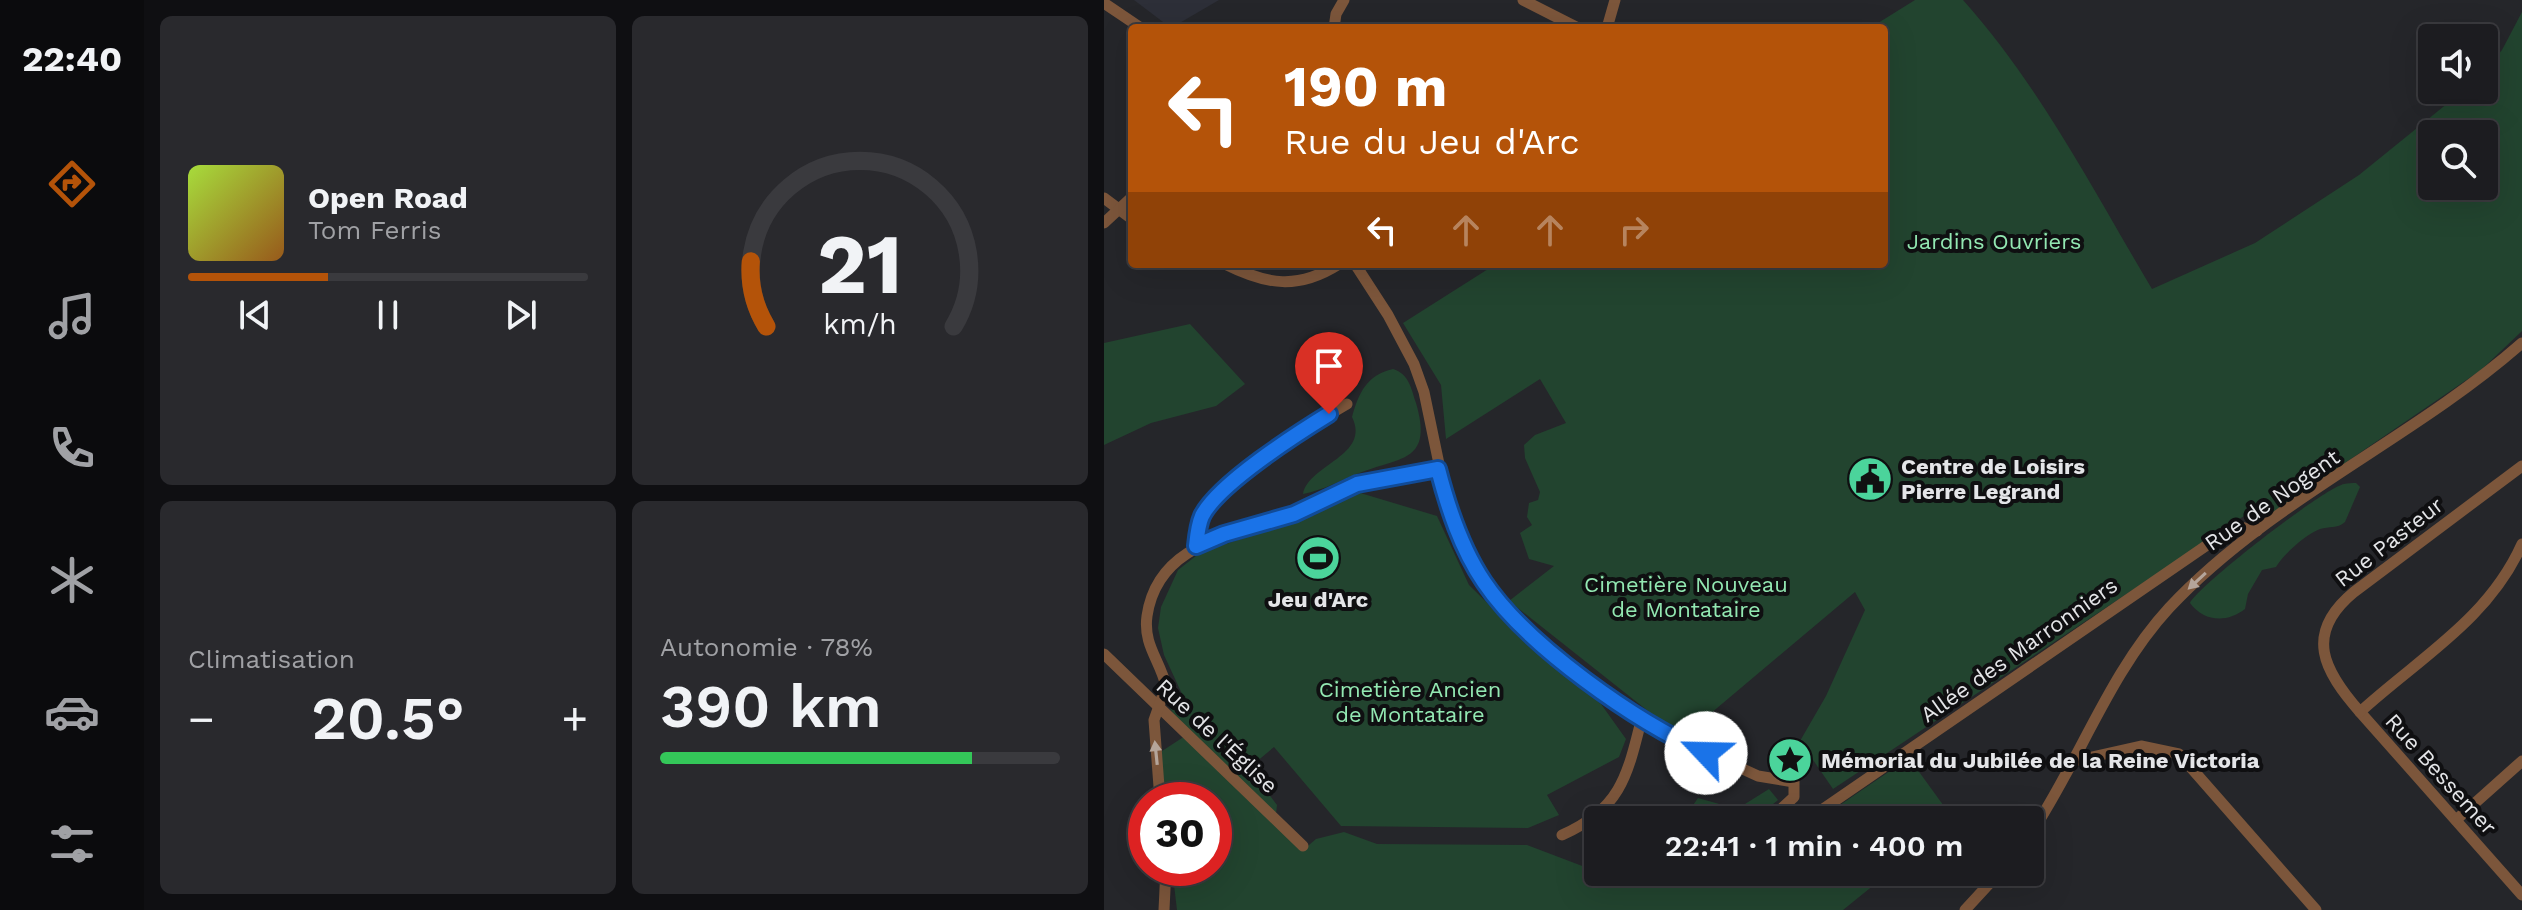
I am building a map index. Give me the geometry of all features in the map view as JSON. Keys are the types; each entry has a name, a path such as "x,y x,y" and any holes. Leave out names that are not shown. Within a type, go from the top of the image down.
{"street":[{"path":"1335,24 1344,0"},
{"path":"1523,0 1570,24"},
{"path":"1608,24 1615,0"},
{"path":"1104,3 1135,24"},
{"path":"1104,198 1128,216"},
{"path":"1104,223 1128,201"},
{"path":"1234,268 1257,279 1279,284 1311,279 1332,268"},
{"path":"1358,268 1388,315 1418,374 1438,469 1457,529 1477,571 1496,599 1530,633 1641,721 1758,776 1794,782 1794,797 1784,806"},
{"name":"Rue de Nogent","path":"2044,811 2151,630 2222,558 2257,531 2443,406 2522,343"},
{"path":"1196,546 1201,519 1212,503 1274,452 1347,404"},
{"name":"Rue Pasteur","path":"2360,712 2331,678 2325,663 2324,635 2333,613 2354,592 2522,466"},
{"path":"1158,782 1153,727 1156,705 1166,686 1147,642 1148,608 1162,579 1196,546 1224,534 1294,514 1357,484 1438,469"},
{"name":"Allée des Marronniers","path":"1827,806 2224,533 2241,527 2257,531"},
{"name":"Rue Bessemer","path":"2522,544 2500,584 2460,629 2360,712 2522,895"},
{"name":"Rue de l'Église","path":"1104,654 1303,846"},
{"path":"1562,835 1593,821 1611,801 1628,767 1641,721"},
{"path":"2074,761 2147,745 2179,754 2316,910"},
{"path":"2456,820 2522,761"},
{"path":"1164,910 1165,886"},
{"path":"1965,910 1987,886"}],"shaded area":[{"path":"1134,0 1219,0 1178,24 1166,24"}],"green space":[{"path":"1915,0 1963,0 1991,33 2041,103 2152,289 2255,243 2359,175 2418,127 2418,200 2498,200 2498,120 2427,120 2447,104 2498,104 2498,54 2522,12 2522,331 2481,370 2266,517 2261,511 2265,502 1833,789 1800,741 1826,696 1865,610 1855,592 1691,730 1672,730 1509,601 1554,566 1529,559 1520,533 1532,525 1527,517 1529,503 1538,500 1540,492 1525,458 1524,445 1535,435 1566,423 1540,379 1446,439 1441,385 1403,323 1490,268 1888,268 1888,24 1876,24"},
{"path":"1190,324 1245,384 1216,406 1151,423 1104,445 1104,343"},
{"path":"1393,369 1406,378 1416,403 1420,422 1417,446 1401,459 1303,494 1316,475 1346,451 1353,441 1356,430 1352,417 1365,386 1370,380"},
{"path":"2356,483 2360,487 2345,522 2314,532 2284,556 2276,567 2262,570 2248,594 2245,609 2231,617 2216,618 2202,614 2190,603 2237,558 2289,519 2332,490"},
{"name":"Cimetière Ancien de Montataire","path":"1357,492 1437,516 1469,585 1535,650 1601,704 1626,739 1619,757 1547,795 1559,815 1528,828 1341,826 1274,747 1249,768 1277,805 1275,823 1302,851 1316,839 1344,832 1377,844 1527,845 1584,867 1584,886 1873,886 1843,910 1177,910 1174,886 1232,886 1232,782 1163,782 1159,753 1185,736 1169,706 1182,694 1164,655 1158,628 1161,607 1178,570 1201,552 1315,515"},
{"path":"1909,758 1944,806 1839,806"},
{"path":"1769,789 1778,800 1770,806 1742,806"},
{"path":"1698,798 1726,806 1692,806"}],"place":[{"name":"Centre de Loisirs Pierre Legrand","path":"1870,479"},
{"name":"Jeu d'Arc","path":"1318,558"},
{"name":"Mémorial du Jubilée de la Reine Victoria","path":"1790,760"}],"route":[{"path":"1329,414 1242,475 1212,503 1203,513 1196,546 1214,537 1294,514 1357,484 1438,469 1452,517 1477,571 1512,617 1641,721 1706,753"}],"park label":[{"name":"Jardins Ouvriers","path":"1994,241"},
{"name":"Cimetière Nouveau de Montataire","path":"1686,596"}]}
